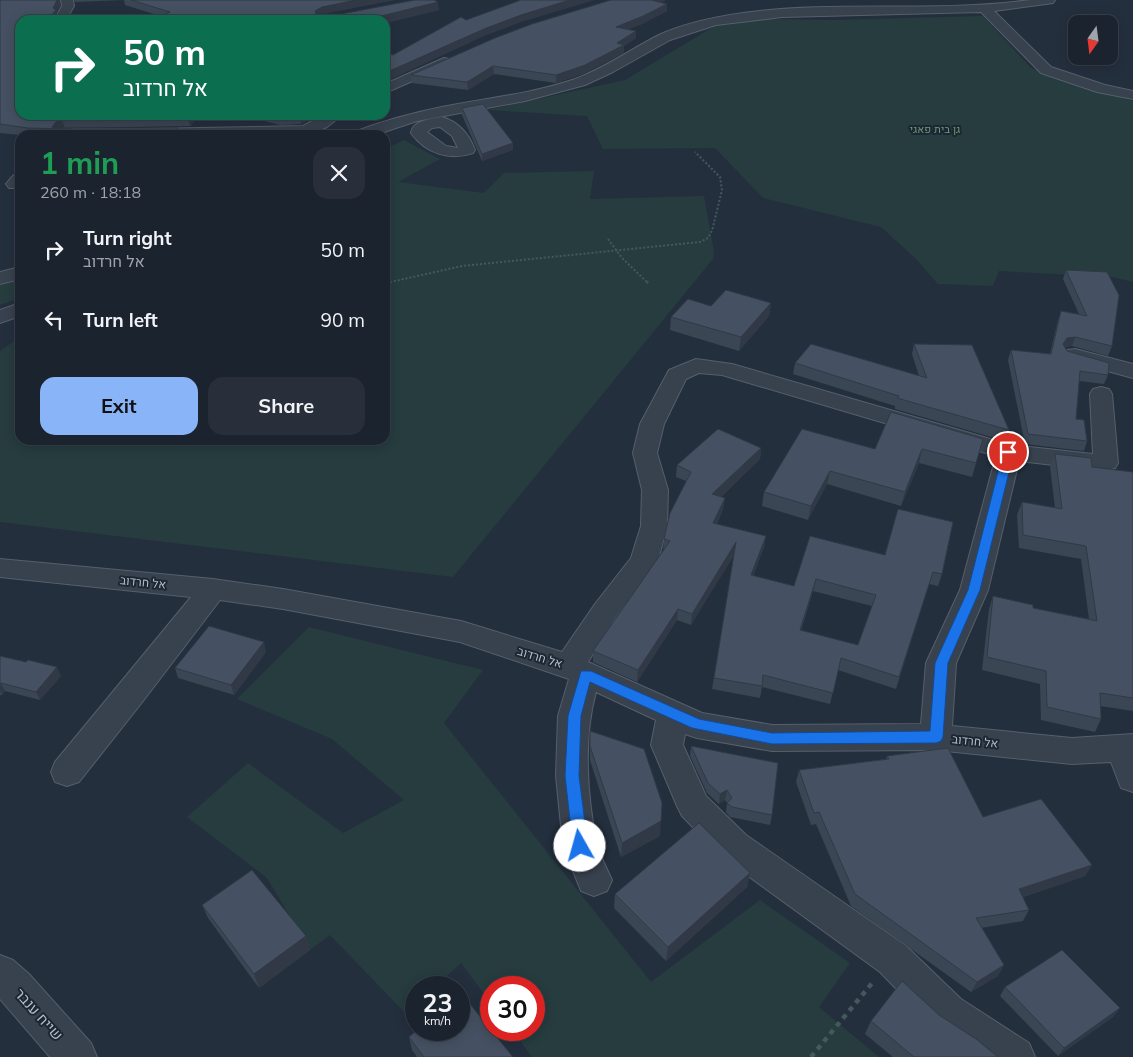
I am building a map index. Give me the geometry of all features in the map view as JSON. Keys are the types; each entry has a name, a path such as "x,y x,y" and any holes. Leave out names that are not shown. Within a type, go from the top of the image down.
{"street":[{"path":"63,15 68,6 67,0"},
{"path":"374,130 418,115 537,93 581,81 617,65 663,39 720,20 784,13 912,12 984,8 1049,0"},
{"path":"984,8 1046,70 1102,89 1133,95"},
{"path":"390,87 452,58"},
{"path":"307,130 327,120"},
{"path":"136,130 148,121"},
{"path":"0,278 15,274"},
{"path":"0,317 15,311"},
{"path":"1072,354 1133,371"},
{"path":"594,880 580,846 572,776 577,670 605,611 644,561 654,526 655,490 645,454 652,424 676,375 696,366 724,369 1008,452 1106,463 1101,394"},
{"path":"936,737 941,663 974,590 1008,452"},
{"name":"אל חרדוב","path":"0,568 213,589 282,599 460,632 577,670 697,724 772,738 936,737 1072,751 1128,748"},
{"path":"67,772 132,693 213,589"},
{"path":"673,714 667,745 694,806 734,846 893,959 946,1013 1015,1057"},
{"path":"1128,748 1133,778"},
{"name":"שייח ענבר","path":"0,973 15,987 77,1057"}],"path":[{"path":"390,282 462,266 690,244 708,238 712,231 722,190 720,177 695,152"},
{"path":"608,239 614,250 648,283"},
{"path":"810,1057 893,959"}],"green space":[{"name":"גן בית פאגי","path":"983,16 1031,68 1133,101 1133,282 1113,277 999,271 993,286 938,284 916,259 881,227 763,198 715,148 603,149 587,116 488,110 625,80 718,24 771,19 832,20"},
{"path":"404,140 440,159 398,182 484,193 504,173 594,171 590,199 704,196 714,251 713,259 453,577 0,522 0,351 15,340 15,445 390,445 390,147"},
{"path":"15,281 15,300 0,305 0,285"},
{"path":"309,627 483,670 444,723 651,982 760,900 850,963 819,1007 879,1057 532,1057 520,1041 545,1041 545,976 480,976 480,988 461,963 447,976 405,976 405,1013 330,935 310,950 267,878 187,817 248,763 343,833 404,800 332,739 237,699"}],"building":[{"path":"0,0 57,0 53,8 56,10 52,15 15,15 15,120 62,120 56,122 52,127 54,128 178,128 176,130 72,130 73,129 28,128 0,124"},
{"path":"131,0 356,0 322,7 315,11 316,14 341,14 415,0 434,0 438,2 385,15 163,15 170,12"},
{"path":"521,0 570,0 484,29 390,71 390,54 393,55 461,17 466,20"},
{"path":"611,0 651,0 667,4 616,27 636,31 617,43 624,45 585,65 556,75 493,66 467,82 411,75 532,24"},
{"path":"483,104 513,143 482,154 462,108"},
{"path":"1066,270 1107,272 1119,295 1112,346 1075,337 1067,338 1063,344 1067,351 1109,363 1108,375 1080,371 1076,419 1084,420 1087,441 1028,434 1011,350 1051,354 1061,311 1087,316"},
{"path":"726,290 771,303 741,337 671,317 688,299 711,306"},
{"path":"811,344 927,378 914,344 972,345 1009,430 897,398 899,396 795,363"},
{"path":"891,412 983,439 976,463 922,449 905,492 830,471 811,506 764,492 802,429 875,449"},
{"path":"718,429 761,448 712,494 725,498 713,523 766,536 751,575 794,586 810,536 885,555 898,509 953,522 942,574 933,572 899,677 841,658 833,693 763,675 762,686 714,678 736,542 692,614 678,609 638,670 593,651 670,541 664,539 670,513 691,472 677,465","holes":["816,579 876,595 858,645 800,630"]},
{"path":"1055,454 1091,458 1092,467 1133,472 1133,698 1100,693 1101,719 1047,707 1046,671 987,657 993,596 1033,605 1033,608 1097,621 1086,546 1023,535 1022,502 1062,509"},
{"path":"209,626 264,642 231,685 175,668"},
{"path":"0,656 57,667 36,692 0,684"},
{"path":"590,731 644,749 662,803 661,821 622,843 590,746"},
{"path":"691,746 778,763 772,815 732,807 727,803 732,798 727,790 720,794 708,783"},
{"path":"948,748 983,817 1041,799 1092,865 1019,889 1029,910 976,918 1004,965 977,982 855,894 819,812 814,813 799,770 889,759 887,756"},
{"path":"699,823 750,873 668,947 615,894"},
{"path":"252,870 306,936 254,974 202,905"},
{"path":"1062,950 1120,1008 1064,1048 1005,987"},
{"path":"902,981 939,1015 976,1039 998,1057 914,1057 871,1021"},
{"path":"470,1004 480,1016 480,1041 500,1041 513,1057 424,1057 412,1041 470,1041"}],"route":[{"path":"580,846 572,776 574,716 586,674 697,724 772,738 936,737 941,663 974,590 1008,452"}]}
